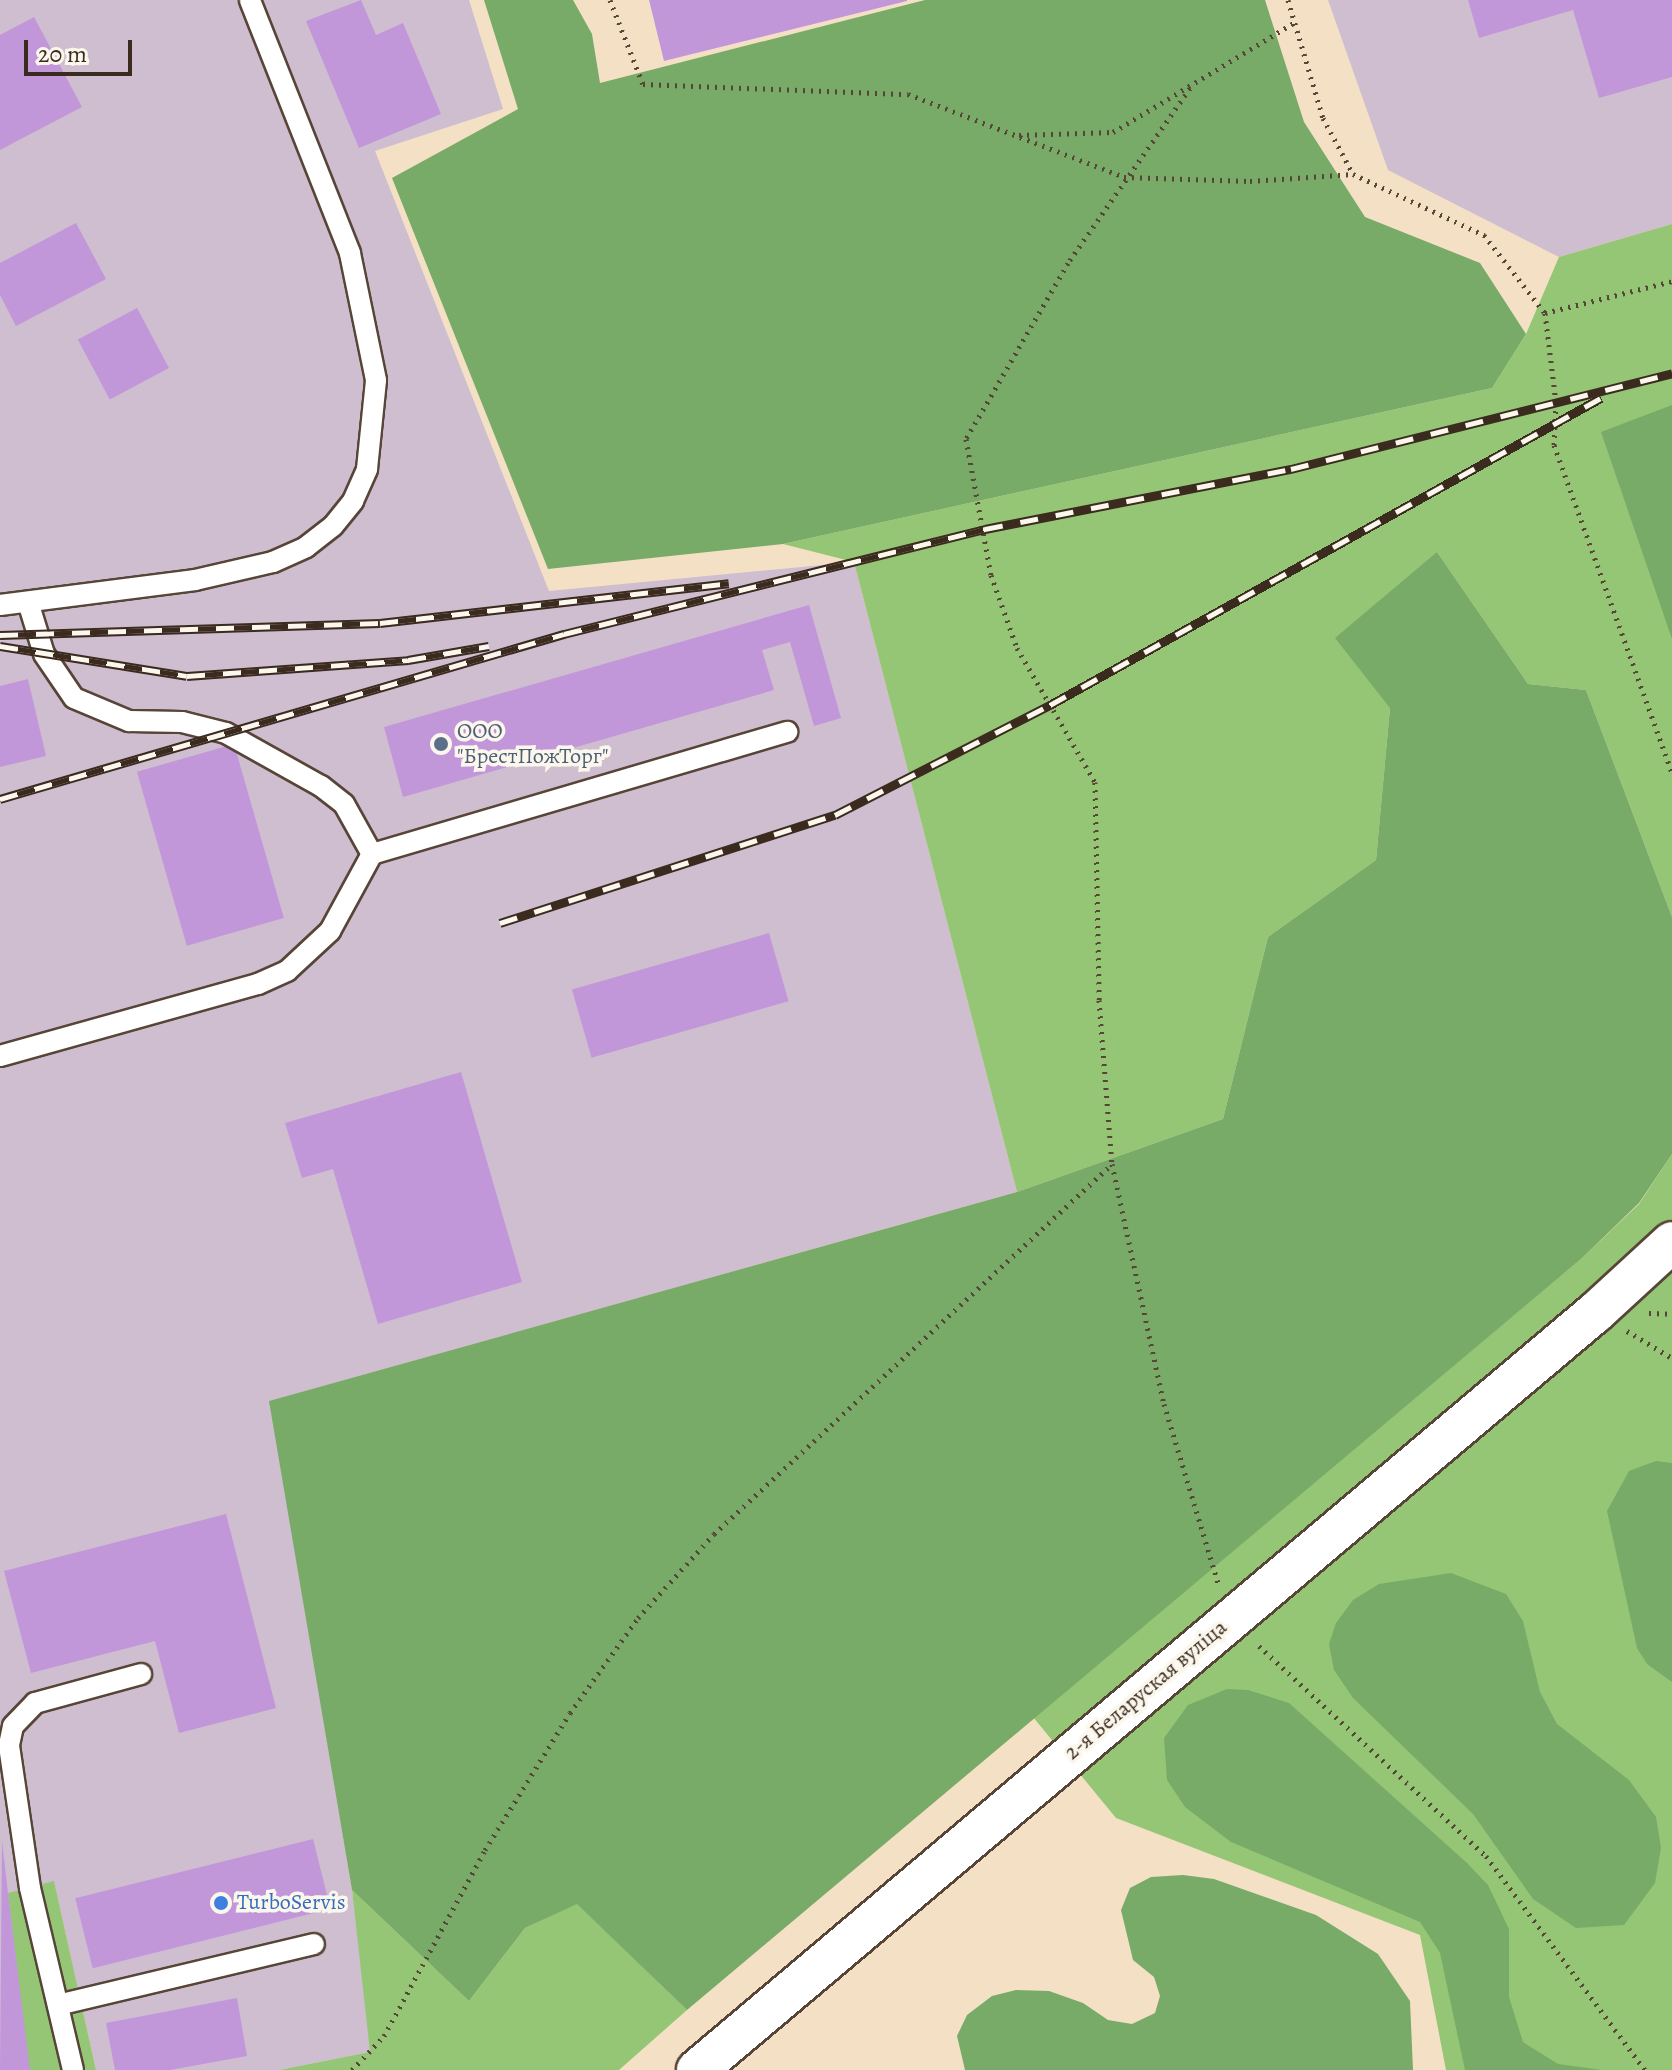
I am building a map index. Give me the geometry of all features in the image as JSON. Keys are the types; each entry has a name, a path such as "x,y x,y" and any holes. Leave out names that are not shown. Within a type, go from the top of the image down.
{"street":[{"name":"2-я Беларуская вуліца","path":"697,2070 1596,1312 1672,1242"}],"lane":[{"path":"0,605 195,580 273,562 306,547 333,526 353,501 367,469 376,380 350,253 250,0"},
{"path":"28,602 44,654 74,698 129,721 204,726 250,746 344,804 372,854"},
{"path":"0,1056 258,984 287,971 330,931 372,854 787,732"},
{"path":"73,2070 30,1888 9,1745 13,1726 35,1703 141,1674"},
{"path":"58,2005 314,1944"}],"path":[{"path":"610,0 643,84 908,94 1124,177 1250,181 1353,174 1484,235 1545,313 1556,403 1554,445 1672,773"},
{"path":"1288,0 1323,118 1353,174"},
{"path":"1013,135 1113,132 1295,22"},
{"path":"1190,88 1124,177 966,439 991,575 1017,648 1095,782 1099,1000 1112,1164 1164,1404 1229,1619 1486,1856 1645,2070"},
{"path":"1545,313 1672,281"},
{"path":"352,2070 384,2036 485,1850 570,1713 638,1618 714,1534 1112,1164"},
{"path":"1596,1312 1672,1358"}],"shaded area":[{"path":"0,0 469,0 503,109 375,151 549,591 854,562 1017,1192 270,1401 352,1890 371,2052 279,2070 96,2070 54,1882 30,2070 0,2070"},
{"path":"1328,0 1672,0 1672,224 1559,257 1388,170"}],"green space":[{"path":"484,0 573,0 592,34 600,83 925,0 1265,0 1304,122 1365,217 1480,263 1526,334 1492,388 783,544 548,569 392,178 518,109"},
{"path":"1672,224 1672,917 1586,690 1528,684 1437,552 1390,708 1376,860 1268,937 1223,1119 1017,1192 854,562 783,544 1492,388 1526,334 1559,257"},
{"path":"1672,405 1672,639 1601,432"},
{"path":"1437,552 1528,684 1586,690 1672,917 1672,1154 1639,1203 1581,1259 687,2010 577,1904 525,1928 469,2001 352,1890 269,1401 1017,1192 1223,1119 1268,937 1376,860 1390,708 1335,638"},
{"path":"1672,1154 1672,2070 1446,2070 1420,1935 1116,1818 1033,1717 1581,1259 1639,1204"},
{"path":"1656,1461 1672,1463 1672,1682 1647,1664 1637,1648 1607,1511 1629,1471"},
{"path":"1451,1573 1506,1594 1523,1621 1540,1692 1557,1724 1629,1780 1656,1817 1661,1848 1655,1883 1624,1925 1576,1928 1533,1899 1473,1814 1353,1698 1334,1670 1329,1644 1336,1623 1353,1600 1379,1584"},
{"path":"1227,1689 1248,1690 1289,1703 1467,1863 1488,1885 1509,1929 1509,1997 1523,2042 1558,2064 1602,2070 1465,2070 1440,1953 1420,1922 1231,1842 1185,1807 1167,1780 1164,1738 1188,1705"},
{"path":"1183,1875 1214,1879 1316,1915 1378,1954 1410,2001 1413,2070 965,2070 957,2036 967,2015 992,1996 1016,1990 1049,1991 1083,2003 1108,2020 1132,2024 1155,2013 1160,1996 1154,1977 1133,1960 1121,1910 1130,1888 1151,1877"},
{"path":"54,1881 96,2070 29,2070 8,1893"},
{"path":"352,1890 469,2001 525,1928 577,1903 687,2010 619,2070 279,2070 370,2052"}],"building":[{"path":"361,0 376,35 403,23 441,114 359,148 306,21"},
{"path":"649,0 907,0 907,1 664,61"},
{"path":"1468,0 1672,0 1672,77 1599,98 1573,10 1479,38"},
{"path":"34,17 82,107 0,150 0,35"},
{"path":"76,223 106,279 16,326 0,295 0,263"},
{"path":"137,308 169,368 110,399 78,339"},
{"path":"809,605 841,718 814,726 790,642 762,650 774,690 403,797 384,727"},
{"path":"28,679 46,756 0,767 0,686"},
{"path":"234,744 284,918 187,946 137,772"},
{"path":"769,933 789,1001 592,1058 572,990"},
{"path":"461,1072 522,1282 378,1324 333,1169 302,1178 285,1123"},
{"path":"226,1514 276,1708 179,1733 155,1641 31,1673 4,1571"},
{"path":"313,1839 330,1909 93,1968 75,1898"},
{"path":"2,1841 8,1893 30,2070 0,2070"},
{"path":"237,1998 247,2056 170,2070 115,2070 106,2023"}],"railway":[{"path":"0,799 564,634 985,529 1291,469 1672,373"},
{"path":"500,923 835,815 1050,705 1601,398"},
{"path":"0,635 380,623 729,583"},
{"path":"0,646 187,676 408,660 489,646"}],"place":[{"name":"ООО \"БрестПожТорг\"","path":"441,744"},
{"name":"TurboServis","path":"221,1903"}]}
